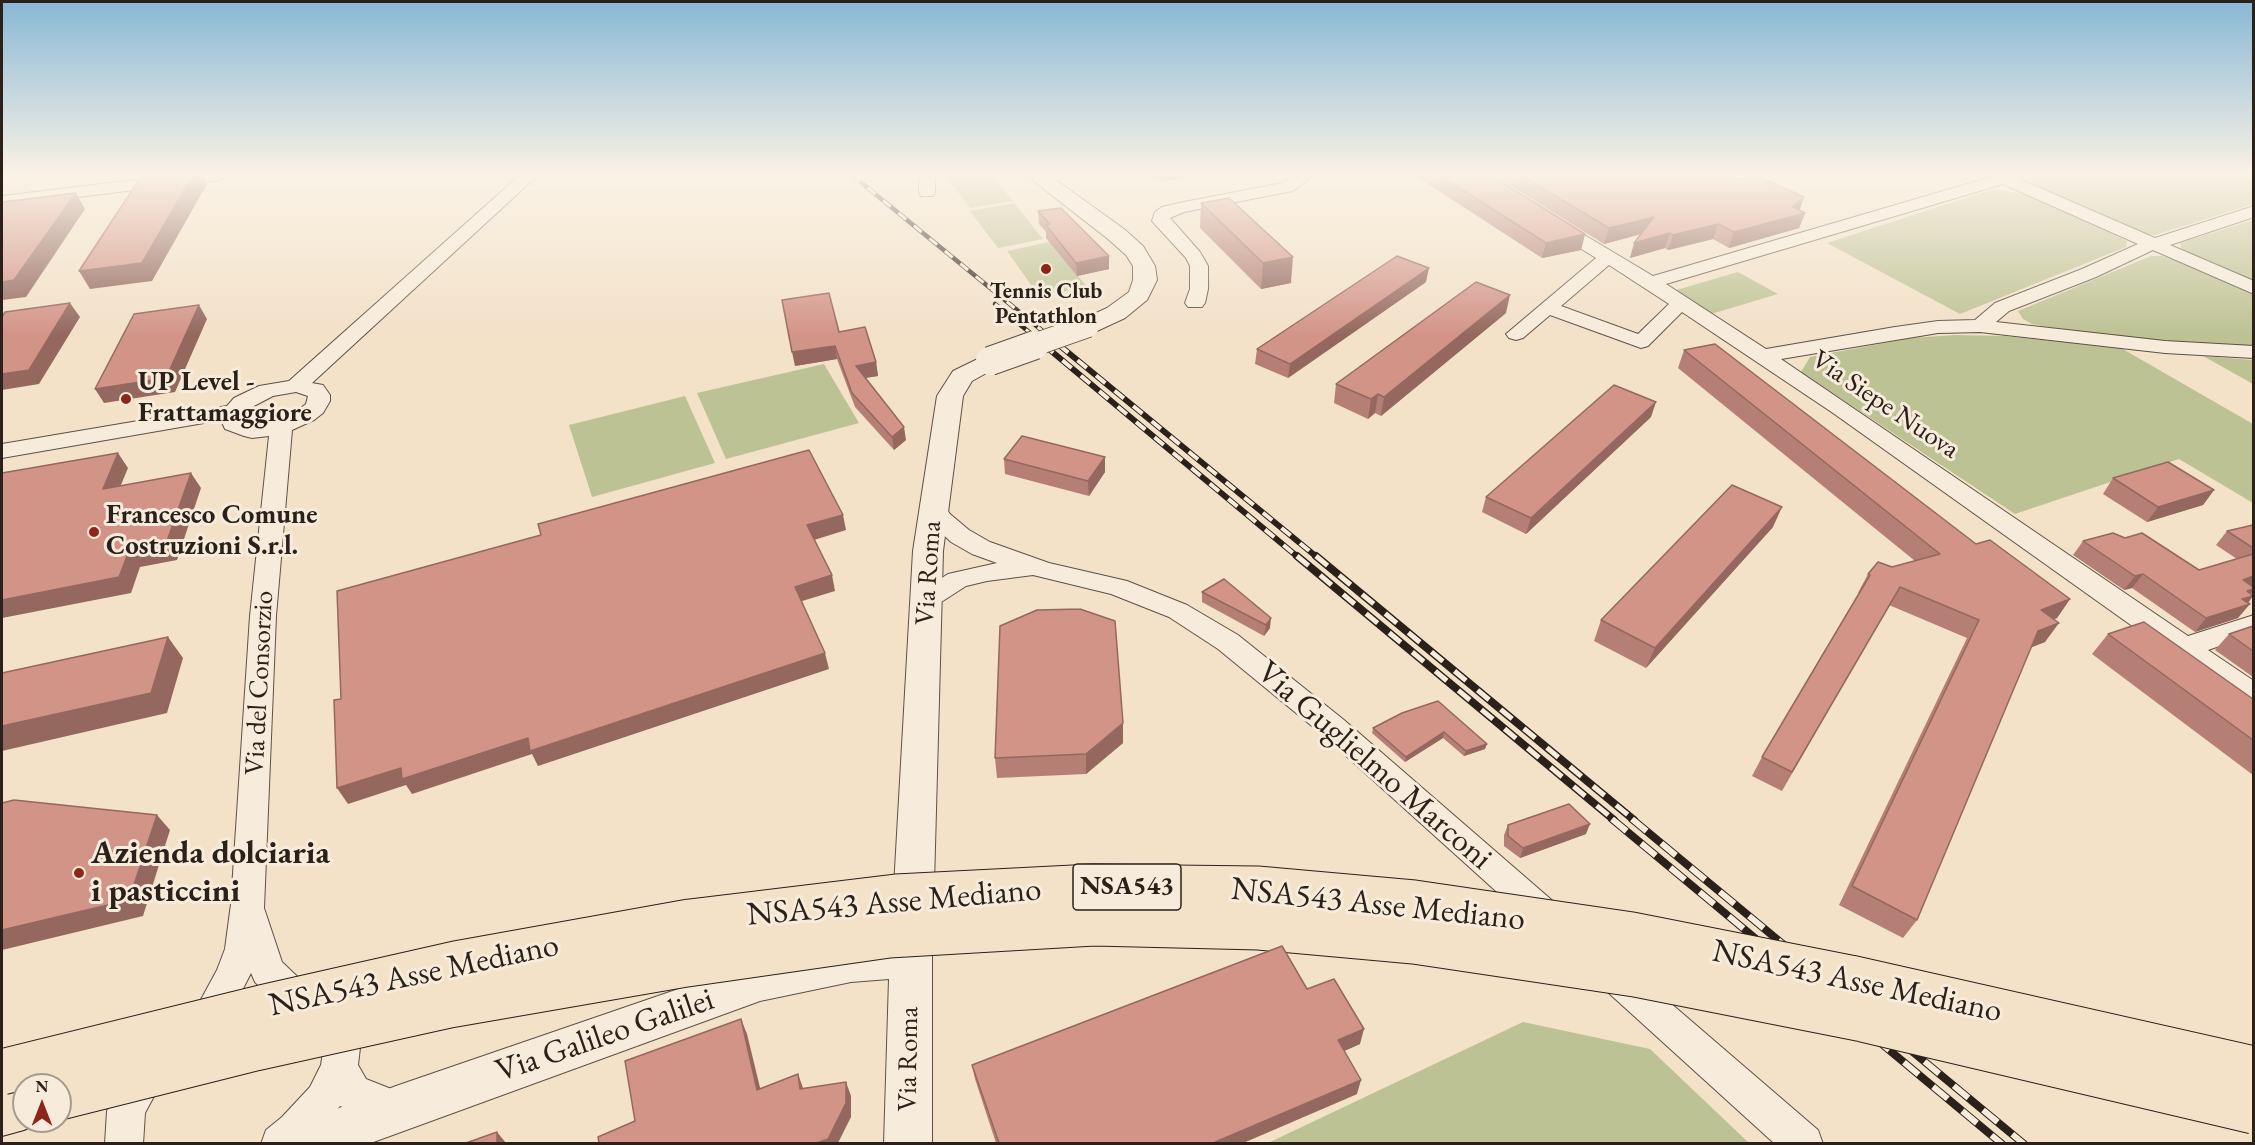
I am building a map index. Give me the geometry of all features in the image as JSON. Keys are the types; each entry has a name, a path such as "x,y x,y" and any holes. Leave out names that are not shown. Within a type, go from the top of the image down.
{"highway":[{"name":"NSA543 Asse Mediano","path":"2,1072 265,1007 456,964 690,922 896,897 1093,887 1280,891 1414,903 1632,935 1850,978 2253,1070"},
{"name":"NSA543 Asse Mediano","path":"72,1094 255,1048 449,1005 680,965 889,935 1094,923 1259,927 1414,941 1635,974 1863,1019 2253,1111"}],"street":[{"path":"296,386 471,228"},
{"name":"Via Roma","path":"908,1143 911,958 928,551 950,396 962,376 990,361 1088,326 1116,313 1139,295 1145,280 1144,266 1135,251 1108,228"},
{"path":"1168,228 1194,256 1199,266 1199,290 1195,303"},
{"name":"Via Siepe Nuova","path":"1562,228 1763,356 1934,471 2253,696"},
{"path":"1651,283 1836,228"},
{"path":"2120,228 2253,288"},
{"path":"1980,326 2002,307 2089,273 2153,244 2200,228"},
{"path":"1516,334 1608,257"},
{"path":"1549,308 1641,342 1681,303"},
{"path":"1763,356 1938,327 1980,326 2165,347 2253,352"},
{"path":"2,451 234,411 253,396 274,389 296,386 315,390 319,395 319,401 306,415 281,427 252,431 240,429 233,424 231,418 234,411"},
{"name":"Via del Consorzio","path":"209,1018 231,977 242,949 248,904 263,616 281,427"},
{"name":"Via Guglielmo Marconi","path":"934,508 941,519 960,536 1001,556"},
{"name":"Via Guglielmo Marconi","path":"928,551 970,550 1118,587 1178,611 1228,642 1334,728 1804,1143"},
{"name":"Via Guglielmo Marconi","path":"926,600 957,580 987,572 1044,570"},
{"path":"2183,648 2253,624"},
{"name":"Via del Consorzio","path":"248,904 267,971 292,995"},
{"name":"Via Galileo Galilei","path":"307,1143 396,1109 760,981 851,963 911,958"},
{"name":"Via del Consorzio","path":"123,1142 126,1111 141,1080 165,1051 195,1026 228,1008 261,997 292,995 317,1001 335,1016 343,1039 339,1068 323,1100 296,1131 280,1143"},
{"path":"339,1068 353,1093 396,1109"}],"green space":[{"path":"983,228 1034,228 1043,239 998,248"},
{"path":"1872,228 2100,228 2127,241 2126,247 1960,314 1827,243"},
{"path":"2131,228 2176,228 2155,235"},
{"path":"2226,228 2253,228 2253,284 2199,260 2181,248 2180,243"},
{"name":"Tennis Club Pentathlon","path":"1050,242 1087,287 1039,296 1007,251"},
{"path":"2151,256 2162,256 2181,262 2253,295 2253,346 2130,339 2066,331 2032,324 2023,319 2018,311"},
{"path":"1738,272 1778,294 1711,314 1673,291"},
{"path":"1955,335 2004,336 2121,348 2253,424 2253,503 2179,459 2015,514 1801,372 1810,357 1911,338"},
{"path":"2203,356 2253,360 2253,384"},
{"path":"824,364 859,423 726,459 697,393"},
{"path":"685,396 715,463 592,497 569,425"},
{"path":"1523,1022 1650,1049 1749,1143 1268,1143"}],"building":[{"path":"2,228 51,228 14,280 2,282"},
{"path":"107,228 162,228 142,263 79,271"},
{"path":"1049,228 1081,228 1109,256 1076,263"},
{"path":"1227,228 1262,228 1293,257 1263,263"},
{"path":"1523,228 1576,228 1585,234 1546,243"},
{"path":"1645,228 1700,228 1673,235 1670,233 1634,243"},
{"path":"1727,228 1747,228 1734,232"},
{"path":"1397,256 1429,268 1290,364 1257,349"},
{"path":"1476,282 1510,295 1384,397 1378,394 1371,399 1336,384"},
{"path":"829,293 839,332 865,327 876,362 856,366 904,427 892,437 852,393 835,346 792,352 782,300"},
{"path":"70,303 29,370 2,374 2,317 5,312"},
{"path":"199,305 166,378 95,389 134,314"},
{"path":"1715,344 1976,544 1990,540 2070,599 2041,610 2059,623 2038,631 1917,920 1852,886 1979,620 1900,587 1792,772 1762,757 1870,575 1868,574 1878,562 1892,567 1940,554 1684,350"},
{"path":"1614,385 1656,402 1531,518 1486,497"},
{"path":"1022,436 1105,457 1088,481 1004,459"},
{"path":"809,450 843,515 807,525 832,575 795,587 825,653 530,751 528,738 402,779 401,768 337,788 334,700 341,699 337,591 541,535 538,524"},
{"name":"Francesco Comune Costruzioni S.r.l.","path":"118,453 103,489 191,473 166,544 129,551 119,577 2,600 2,473"},
{"path":"2168,462 2214,490 2158,507 2113,478"},
{"path":"1732,485 1782,507 1655,648 1601,620"},
{"path":"2253,525 2253,548 2227,531"},
{"path":"2113,533 2125,538 2142,533 2199,570 2253,554 2253,576 2243,580 2253,587 2247,591 2253,596 2242,599 2250,604 2206,618 2143,574 2135,576 2083,541"},
{"path":"1224,579 1271,618 1266,625 1202,592"},
{"path":"1080,609 1115,621 1123,723 1086,754 995,758 1000,626 1037,610"},
{"path":"2144,622 2253,699 2253,740 2108,634"},
{"path":"2253,626 2253,651 2229,634"},
{"path":"168,637 151,693 2,726 2,673"},
{"path":"1438,701 1487,744 1466,751 1444,732 1406,757 1373,728 1402,713"},
{"name":"Azienda dolciaria i pasticcini","path":"14,800 157,815 129,900 2,930 2,803"},
{"path":"1569,804 1590,824 1523,848 1508,836 1508,825"},
{"path":"1282,946 1307,989 1334,979 1364,1029 1338,1040 1361,1080 1213,1143 999,1143 972,1065"},
{"path":"741,1019 757,1090 798,1074 800,1089 846,1082 846,1103 828,1139 817,1143 599,1143 598,1137 635,1121 625,1061"},
{"path":"497,1132 497,1143 466,1143"}],"railway":[{"path":"917,228 1061,346"},
{"path":"995,304 1046,346"},
{"path":"1044,345 1299,558"},
{"path":"1059,345 1318,558"},
{"path":"1297,556 1614,820"},
{"path":"1316,556 1634,820"},
{"path":"1612,819 2002,1144"},
{"path":"1632,819 2024,1144"}],"place":[{"name":"Tennis Club Pentathlon","path":"1046,269"},
{"name":"UP Level - Frattamaggiore","path":"126,399"},
{"name":"Francesco Comune Costruzioni S.r.l.","path":"94,532"},
{"name":"Azienda dolciaria i pasticcini","path":"79,873"}]}
